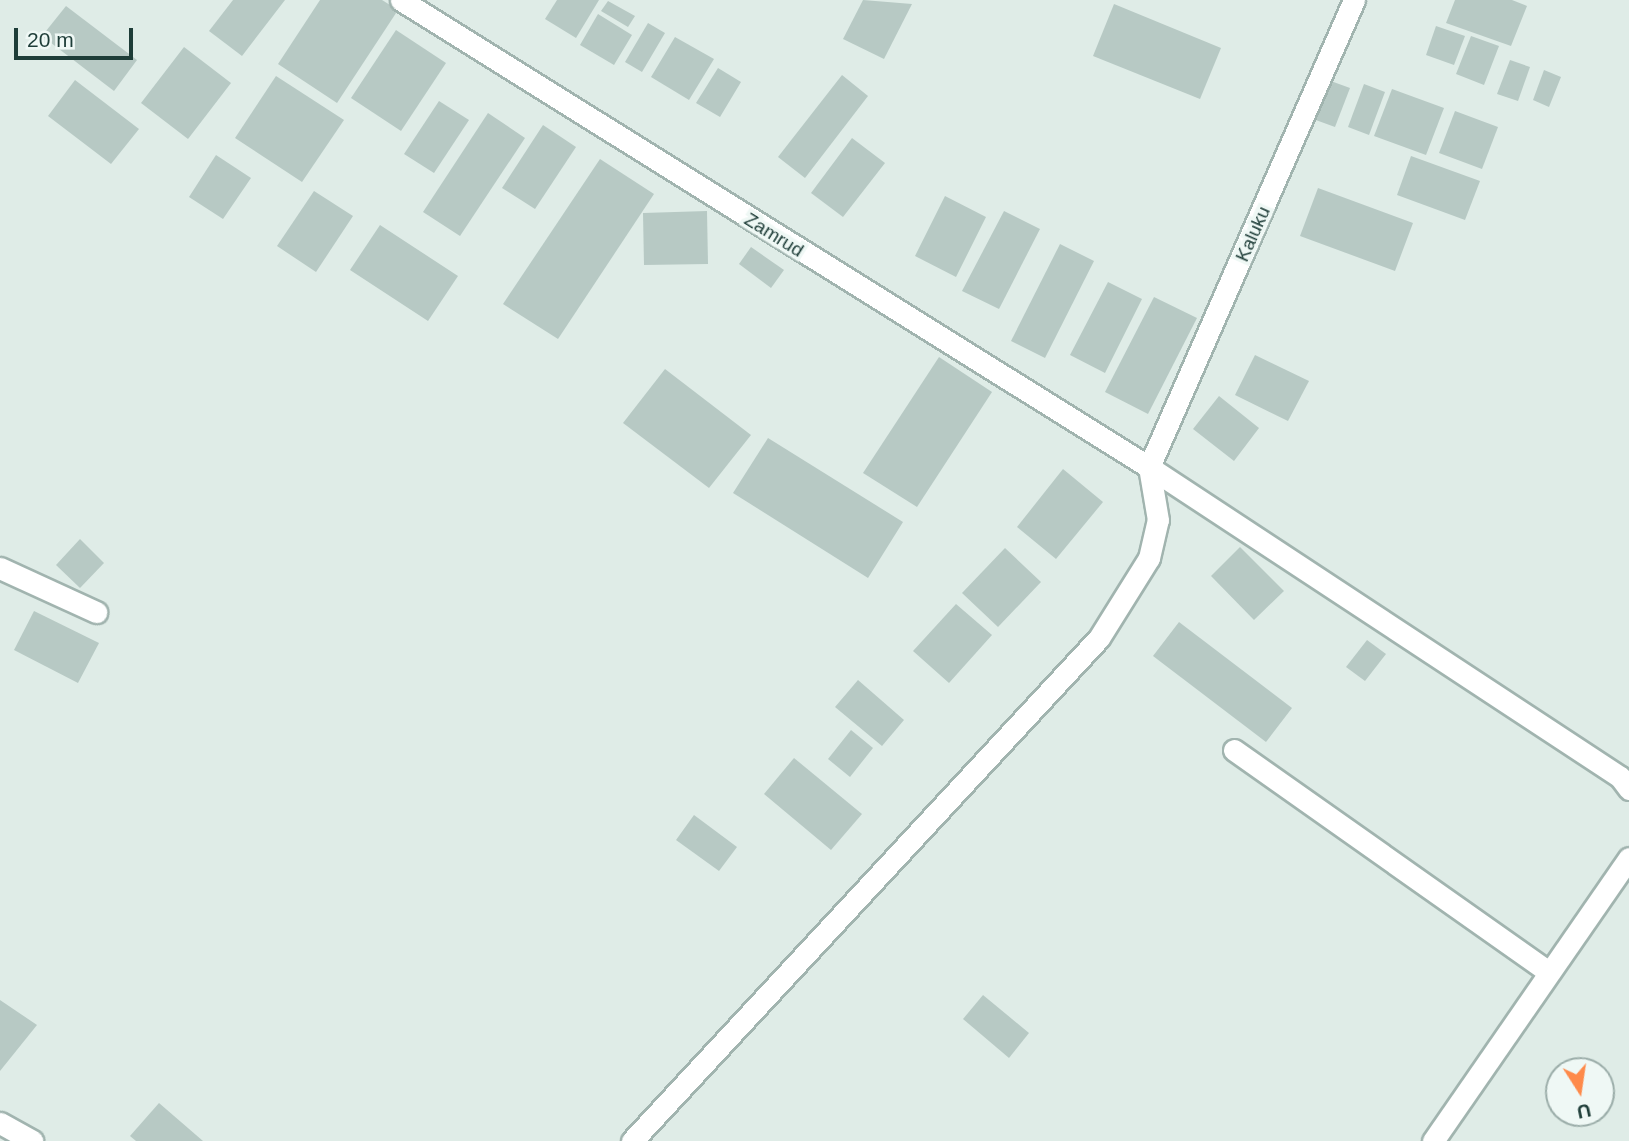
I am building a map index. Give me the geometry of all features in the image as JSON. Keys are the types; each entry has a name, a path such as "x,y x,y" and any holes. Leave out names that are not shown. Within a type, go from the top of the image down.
{"street":[{"name":"Zamrud","path":"401,0 1149,467 1620,778 1629,789"},
{"name":"Kaluku","path":"1149,467 1354,0"},
{"path":"632,1141 1099,638 1149,558 1158,520 1149,467"},
{"path":"0,568 96,612"},
{"path":"1234,750 1549,972"},
{"path":"1433,1141 1629,858"},
{"path":"0,1123 32,1141"}],"building":[{"path":"233,0 285,0 242,56 209,31"},
{"path":"320,0 382,0 398,10 337,103 278,64"},
{"path":"557,0 599,0 576,38 545,19"},
{"path":"863,0 912,4 884,59 843,39"},
{"path":"1455,0 1512,0 1527,6 1511,46 1446,23"},
{"path":"608,1 635,16 628,27 601,11"},
{"path":"1114,4 1221,48 1200,99 1093,56"},
{"path":"66,6 137,60 114,91 42,36"},
{"path":"598,14 632,35 614,65 580,45"},
{"path":"648,23 665,33 642,72 625,62"},
{"path":"1436,26 1465,36 1454,65 1426,55"},
{"path":"396,30 446,63 401,131 351,98"},
{"path":"1471,36 1499,46 1484,85 1456,74"},
{"path":"675,37 714,59 689,100 651,77"},
{"path":"184,47 231,83 188,139 141,103"},
{"path":"1510,60 1530,67 1518,101 1497,94"},
{"path":"718,68 741,82 720,117 696,103"},
{"path":"1544,70 1561,77 1549,107 1533,100"},
{"path":"842,75 868,96 805,178 778,157"},
{"path":"276,76 344,120 302,182 235,138"},
{"path":"75,80 139,129 111,164 48,116"},
{"path":"1328,80 1350,88 1335,127 1313,119"},
{"path":"1364,84 1385,92 1369,135 1348,127"},
{"path":"1392,89 1444,108 1426,155 1374,136"},
{"path":"439,101 469,120 434,173 404,154"},
{"path":"1455,111 1498,127 1482,169 1439,153"},
{"path":"488,113 525,138 460,236 423,212"},
{"path":"543,125 576,147 535,209 502,188"},
{"path":"852,138 885,163 843,217 811,193"},
{"path":"216,155 251,178 223,219 189,197"},
{"path":"1411,156 1480,181 1465,220 1397,195"},
{"path":"600,159 654,194 558,339 503,304"},
{"path":"1318,188 1413,223 1395,271 1300,236"},
{"path":"314,191 353,216 316,272 277,246"},
{"path":"945,196 986,217 956,277 915,256"},
{"path":"707,211 708,264 644,265 643,213"},
{"path":"1004,211 1040,229 999,309 962,291"},
{"path":"380,225 458,276 428,321 350,270"},
{"path":"1060,244 1094,261 1045,358 1011,341"},
{"path":"751,247 784,270 771,288 739,264"},
{"path":"1108,282 1142,299 1105,373 1070,355"},
{"path":"1154,297 1197,318 1148,414 1105,392"},
{"path":"1255,355 1309,381 1288,421 1235,395"},
{"path":"939,357 992,392 917,507 863,473"},
{"path":"665,369 751,435 709,488 623,423"},
{"path":"1219,396 1259,428 1234,461 1193,429"},
{"path":"768,438 903,522 868,578 733,493"},
{"path":"1063,469 1103,502 1056,559 1017,527"},
{"path":"80,539 104,563 80,588 56,565"},
{"path":"1240,547 1284,591 1254,620 1211,576"},
{"path":"1005,548 1041,582 998,627 962,593"},
{"path":"956,604 992,635 949,683 913,651"},
{"path":"34,611 99,643 78,683 14,650"},
{"path":"1179,622 1292,708 1266,742 1153,656"},
{"path":"1367,640 1386,654 1365,681 1346,667"},
{"path":"858,680 904,720 882,746 835,707"},
{"path":"851,730 873,748 850,777 828,759"},
{"path":"794,758 862,814 831,850 764,794"},
{"path":"694,815 737,847 719,871 676,840"},
{"path":"983,995 1029,1033 1009,1058 963,1019"},
{"path":"0,1000 37,1025 0,1071"},
{"path":"159,1103 203,1141 136,1141 130,1136"}]}
